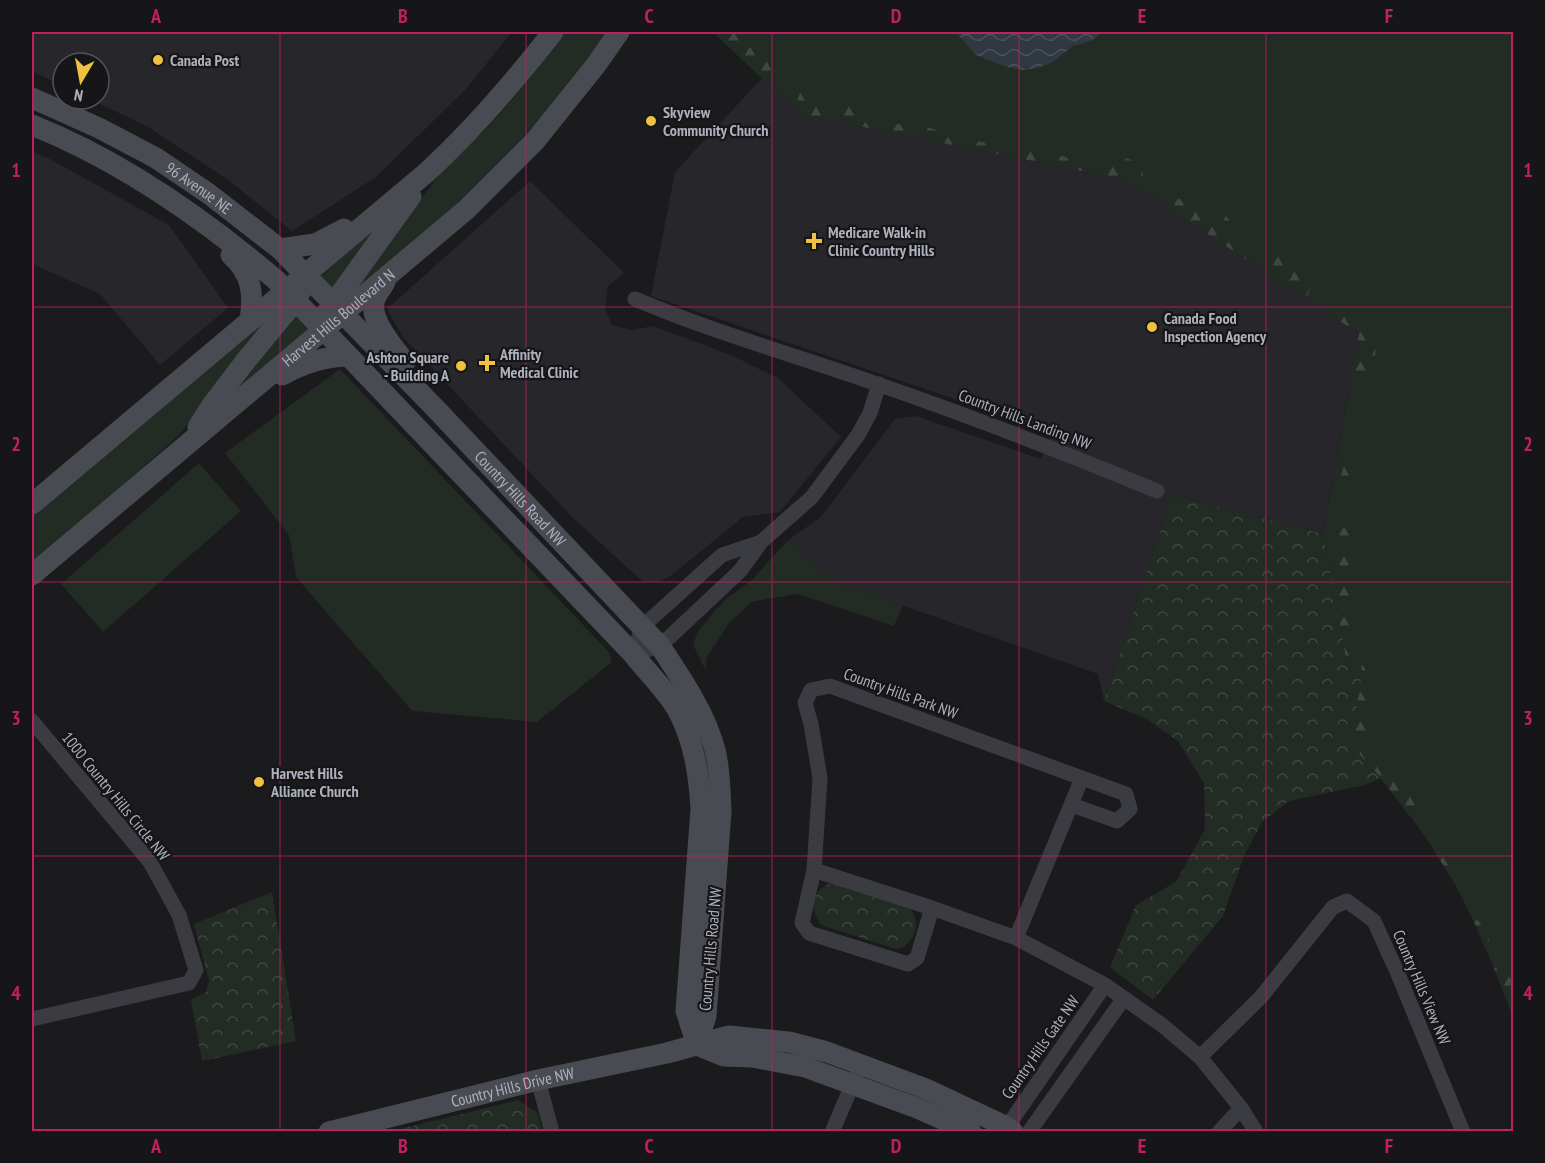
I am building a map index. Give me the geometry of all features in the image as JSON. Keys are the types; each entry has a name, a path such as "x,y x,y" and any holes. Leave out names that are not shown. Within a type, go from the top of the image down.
{"main road":[{"path":"32,504 250,320 302,288 305,274 435,164 482,117 553,32"},
{"name":"Harvest Hills Boulevard N","path":"337,309 389,275 467,210 535,141 596,66 619,32"},
{"name":"96 Avenue NE","path":"32,98 99,128 156,158 209,194 280,249 337,309"},
{"name":"96 Avenue NE","path":"32,125 121,168 186,210 244,254 290,296 322,330"},
{"path":"322,330 324,317 337,309 435,164"},
{"path":"280,249 315,244 392,201"},
{"path":"186,210 198,227 239,261 253,293 250,320"},
{"path":"389,275 374,301 382,333 427,390 434,407"},
{"path":"189,443 212,405 290,296"},
{"name":"Country Hills Road NW","path":"337,309 434,407 660,646 701,715 715,750 721,811 706,1016 697,1045"},
{"name":"Harvest Hills Boulevard N","path":"32,575 322,330"},
{"name":"Country Hills Road NW","path":"322,330 633,654 676,708 694,752 701,809 686,1011 697,1045"},
{"path":"242,398 308,362 348,356"},
{"path":"697,1045 724,1056 752,1057 857,1074 926,1089 1009,1130"},
{"name":"Country Hills Drive NW","path":"329,1131 538,1080 697,1045"},
{"path":"857,1074 918,1108 971,1131"}],"street":[{"name":"Country Hills Landing NW","path":"635,299 690,322 879,384 1078,458 1156,491"},
{"path":"633,654 660,646 740,571 761,542 812,497 841,461 858,435 870,412 879,384"},
{"path":"633,654 642,627 722,555 761,542"},
{"name":"Country Hills Park NW","path":"932,908 917,958 908,964 809,933 802,923 814,870 820,778 805,703 811,690 830,686 1126,794 1130,809 1117,820 1072,804"},
{"name":"1000 Country Hills Circle NW","path":"32,721 150,862 179,915 196,970 189,984 33,1015"},
{"path":"1016,938 1082,778"},
{"path":"814,870 1016,938 1115,991 1162,1025 1200,1057 1241,1108 1256,1131"},
{"name":"Country Hills View NW","path":"1200,1057 1261,997 1333,907 1347,901 1374,921 1463,1131"},
{"path":"1029,1131 1115,991"},
{"name":"Country Hills Gate NW","path":"1009,1130 1115,991"},
{"path":"832,1131 857,1074"},
{"path":"538,1080 552,1131"},
{"path":"1219,1131 1241,1108"}],"shaded area":[{"path":"32,32 512,32 465,90 376,177 292,231 227,179 148,127 111,109 111,51 51,51 51,80 32,71"},
{"path":"762,78 799,114 1126,180 1359,334 1323,534 1175,495 1169,505 1104,701 1098,674 833,581 788,540 821,517 895,419 916,416 1041,459 1052,432 651,296 675,172"},
{"path":"32,152 48,158 169,225 228,308 160,365 100,294 32,264"},
{"path":"530,181 624,273 608,286 605,309 612,325 632,330 653,326 731,355 778,378 841,437 780,512 743,517 660,582 643,582 572,517 403,337 389,313 388,308"}],"green space":[{"path":"565,32 613,32 574,86 471,199 362,287 353,289 445,167 484,131 523,87"},
{"path":"713,32 1513,32 1513,1017 1477,928 1446,869 1385,784 1350,745 1348,669 1323,534 1359,334 1126,180 799,114"},
{"path":"713,32 741,32 738,43 742,46 770,49 771,71 781,88 777,92"},
{"path":"806,91 818,97 824,108 848,104 864,106 895,124 923,126 975,141 1034,149 1098,165 1110,153 1137,162 1142,166 1144,183 1174,198 1220,208 1238,231 1235,243 1254,253 1264,255 1274,252 1280,255 1300,271 1311,287 1306,299 1126,180 799,114 794,109 800,93"},
{"path":"378,224 335,292 320,277"},
{"path":"1344,306 1358,315 1377,339 1372,368 1365,377 1349,386 1359,334 1335,318 1338,310"},
{"path":"297,311 313,329 238,394 232,393"},
{"path":"260,325 263,326 179,435 32,566 32,516"},
{"path":"340,369 609,652 612,662 537,722 412,711 296,577 289,535 225,453"},
{"path":"199,463 241,511 103,632 61,584"},
{"path":"1345,463 1352,467 1354,476 1351,489 1345,495 1341,495 1342,471"},
{"path":"1175,495 1323,534 1348,669 1362,672 1351,745 1381,778 1365,785 1289,801 1262,822 1244,856 1223,916 1153,1000 1110,967 1136,905 1176,882 1205,829 1204,783 1178,741 1146,719 1104,701 1169,505"},
{"path":"1343,525 1350,529 1349,596 1356,651 1346,660 1331,578 1337,542"},
{"path":"788,540 833,581 903,605 894,626 798,594 752,602 729,623 706,659 706,671 693,645 697,633 728,597 751,581"},
{"path":"1361,665 1366,666 1374,691 1370,723 1372,746 1383,768 1410,783 1416,791 1414,811 1410,817 1381,778 1351,745 1362,672"},
{"path":"1445,844 1452,858 1452,866 1448,873 1434,851"},
{"path":"831,883 909,907 916,924 911,940 901,948 893,948 824,926 815,915 814,902 820,891"},
{"path":"272,892 296,1041 202,1061 191,1000 206,992 209,981 194,924"},
{"path":"1481,917 1486,924 1488,934 1487,953 1474,922"},
{"path":"1503,960 1512,976 1513,985 1513,994 1506,999 1494,969"},
{"path":"518,1100 538,1113 542,1131 392,1131"}],"water":[{"path":"956,32 1103,32 1091,41 1073,46 1053,62 1038,68 1023,70 1007,67 976,55"}],"place":[{"name":"Canada Post","path":"158,60"},
{"name":"Skyview Community Church","path":"651,121"},
{"name":"Medicare Walk-in Clinic Country Hills","path":"814,241"},
{"name":"Canada Food Inspection Agency","path":"1152,327"},
{"name":"Affinity Medical Clinic","path":"487,363"},
{"name":"Ashton Square - Building A","path":"461,366"},
{"name":"Harvest Hills Alliance Church","path":"259,782"}]}
